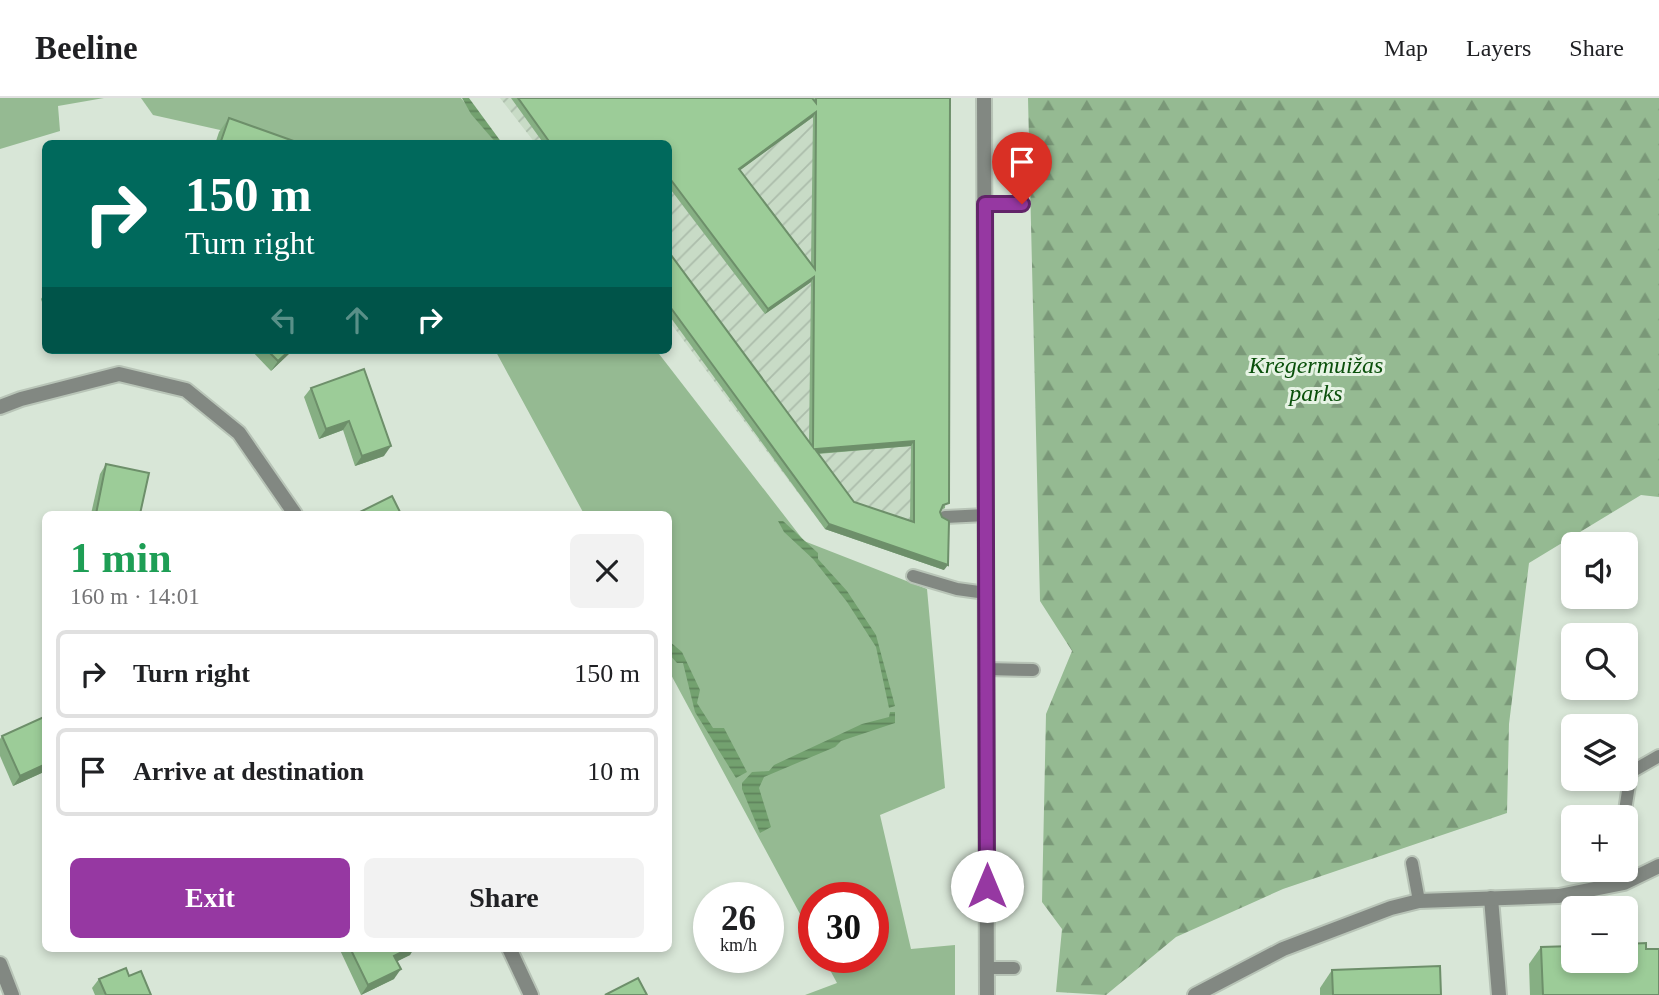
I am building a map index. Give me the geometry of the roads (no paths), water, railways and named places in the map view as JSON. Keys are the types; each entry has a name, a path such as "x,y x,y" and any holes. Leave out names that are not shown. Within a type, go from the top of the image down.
{"street":[{"path":"984,98 987,995"},
{"path":"0,407 21,398 119,374 186,390 239,433 293,511"},
{"path":"1638,872 1659,866"},
{"path":"1195,995 1283,949 1391,908 1419,901 1559,896 1604,882"},
{"path":"1490,898 1499,995"},
{"path":"511,952 531,995"},
{"path":"0,964 12,995"}],"lane":[{"path":"985,204 1022,204"},
{"path":"945,517 986,515"},
{"path":"913,576 957,589 986,593"},
{"path":"986,669 1033,670"},
{"path":"1626,805 1631,772 1659,757"},
{"path":"1412,863 1419,901"},
{"path":"987,968 1014,968"}],"park label":[{"name":"Krēgermuižas parks","path":"1316,379"}]}
